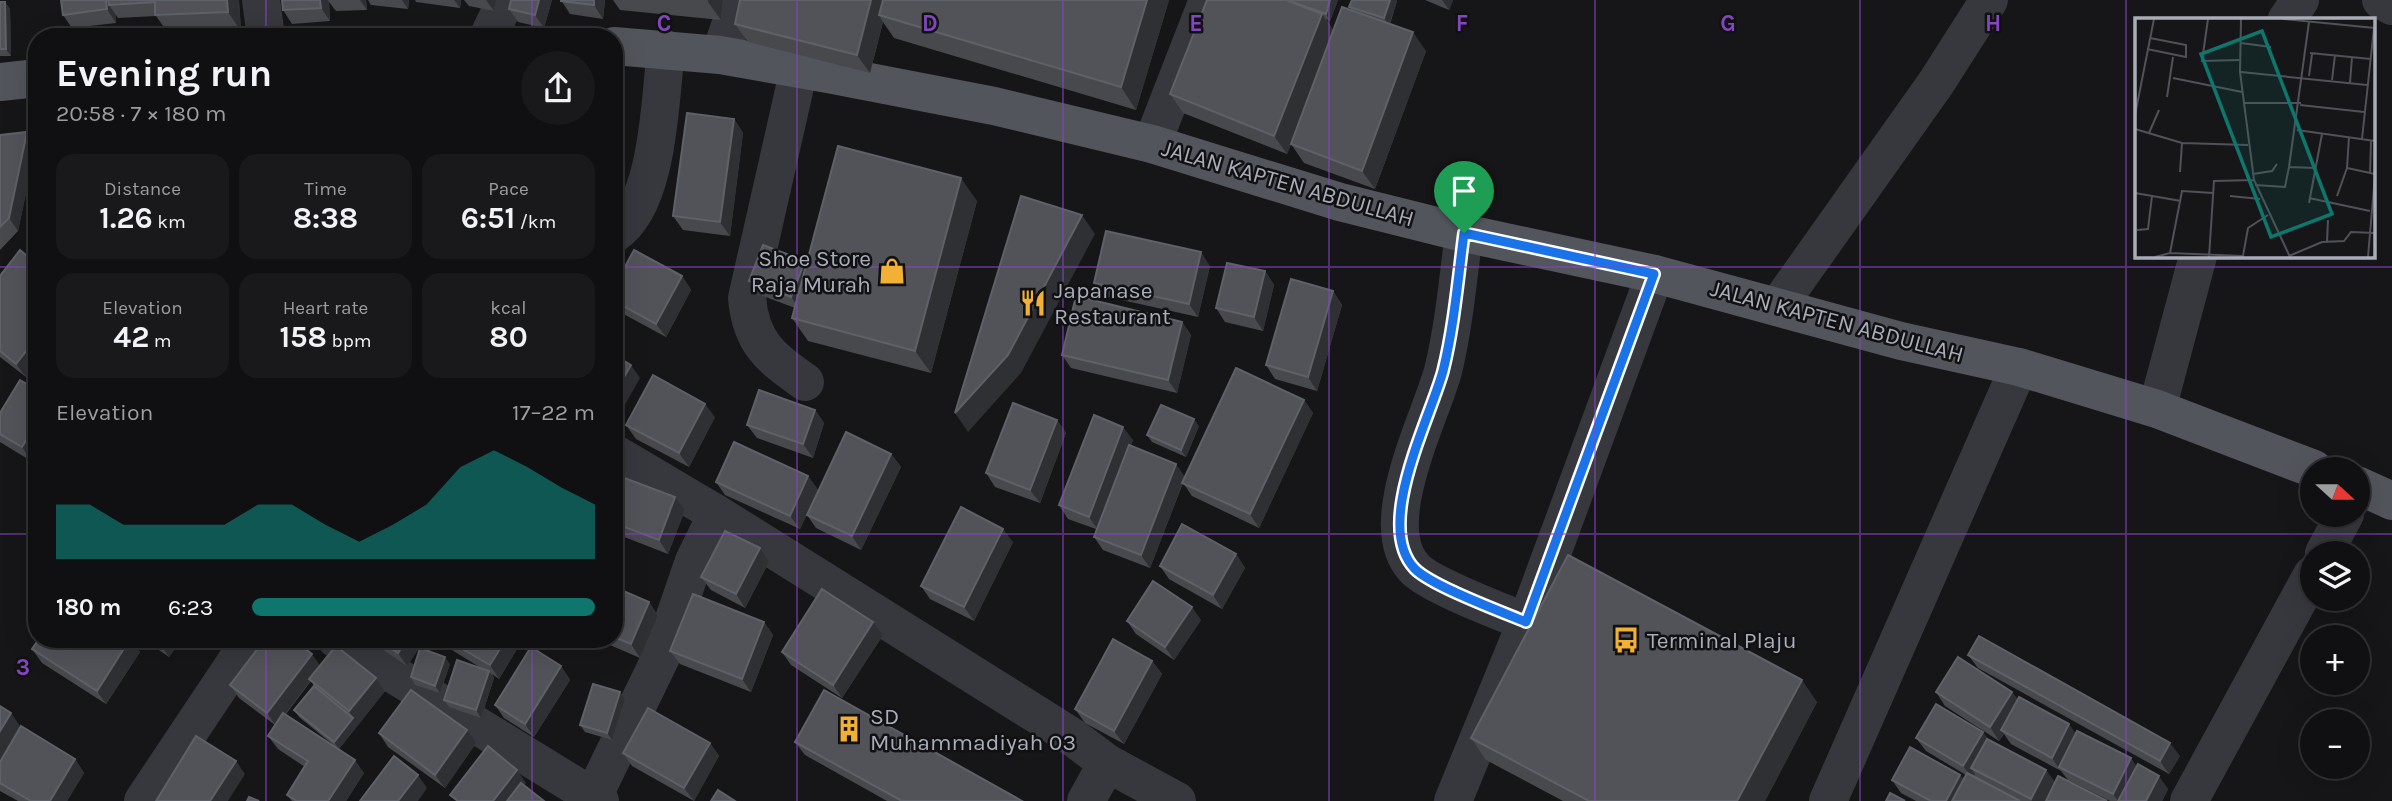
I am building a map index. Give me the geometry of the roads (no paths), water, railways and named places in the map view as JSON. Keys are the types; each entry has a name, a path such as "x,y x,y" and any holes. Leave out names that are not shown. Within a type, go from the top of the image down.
{"main road":[{"name":"JALAN KAPTEN ABDULLAH","path":"623,46 666,48 799,69 994,106 1152,144 1340,202 1464,233 1654,274 1901,341 2019,367 2157,409 2300,464"},
{"path":"0,82 28,79"}],"street":[{"path":"261,0 265,28"},
{"path":"492,28 506,0"},
{"path":"720,55 739,0"},
{"path":"1152,144 1208,0"},
{"path":"1778,306 1936,83 1989,0"},
{"path":"2288,18 2300,0"},
{"path":"2381,0 2392,6"},
{"path":"623,226 632,219 644,191 655,139 666,48"},
{"path":"799,69 783,150 747,298 752,328 760,344 805,382"},
{"path":"1464,233 1443,370 1409,469 1400,518 1402,546 1416,570 1469,598 1526,622"},
{"path":"2157,409 2198,257"},
{"path":"1453,801 1526,622 1654,274"},
{"path":"1828,801 2019,367"},
{"path":"623,458 717,514 1071,736 1107,763 1177,801"},
{"path":"351,648 597,799 662,657 694,561 717,514"},
{"path":"2189,801 2300,597"},
{"path":"143,801 245,648"},
{"path":"1086,801 1107,763"}],"place":[{"name":"Shoe Store Raja Murah","path":"892,271"},
{"name":"Japanase Restaurant","path":"1033,303"},
{"name":"Terminal Plaju","path":"1626,640"},
{"name":"SD Muhammadiyah 03","path":"849,729"}]}
